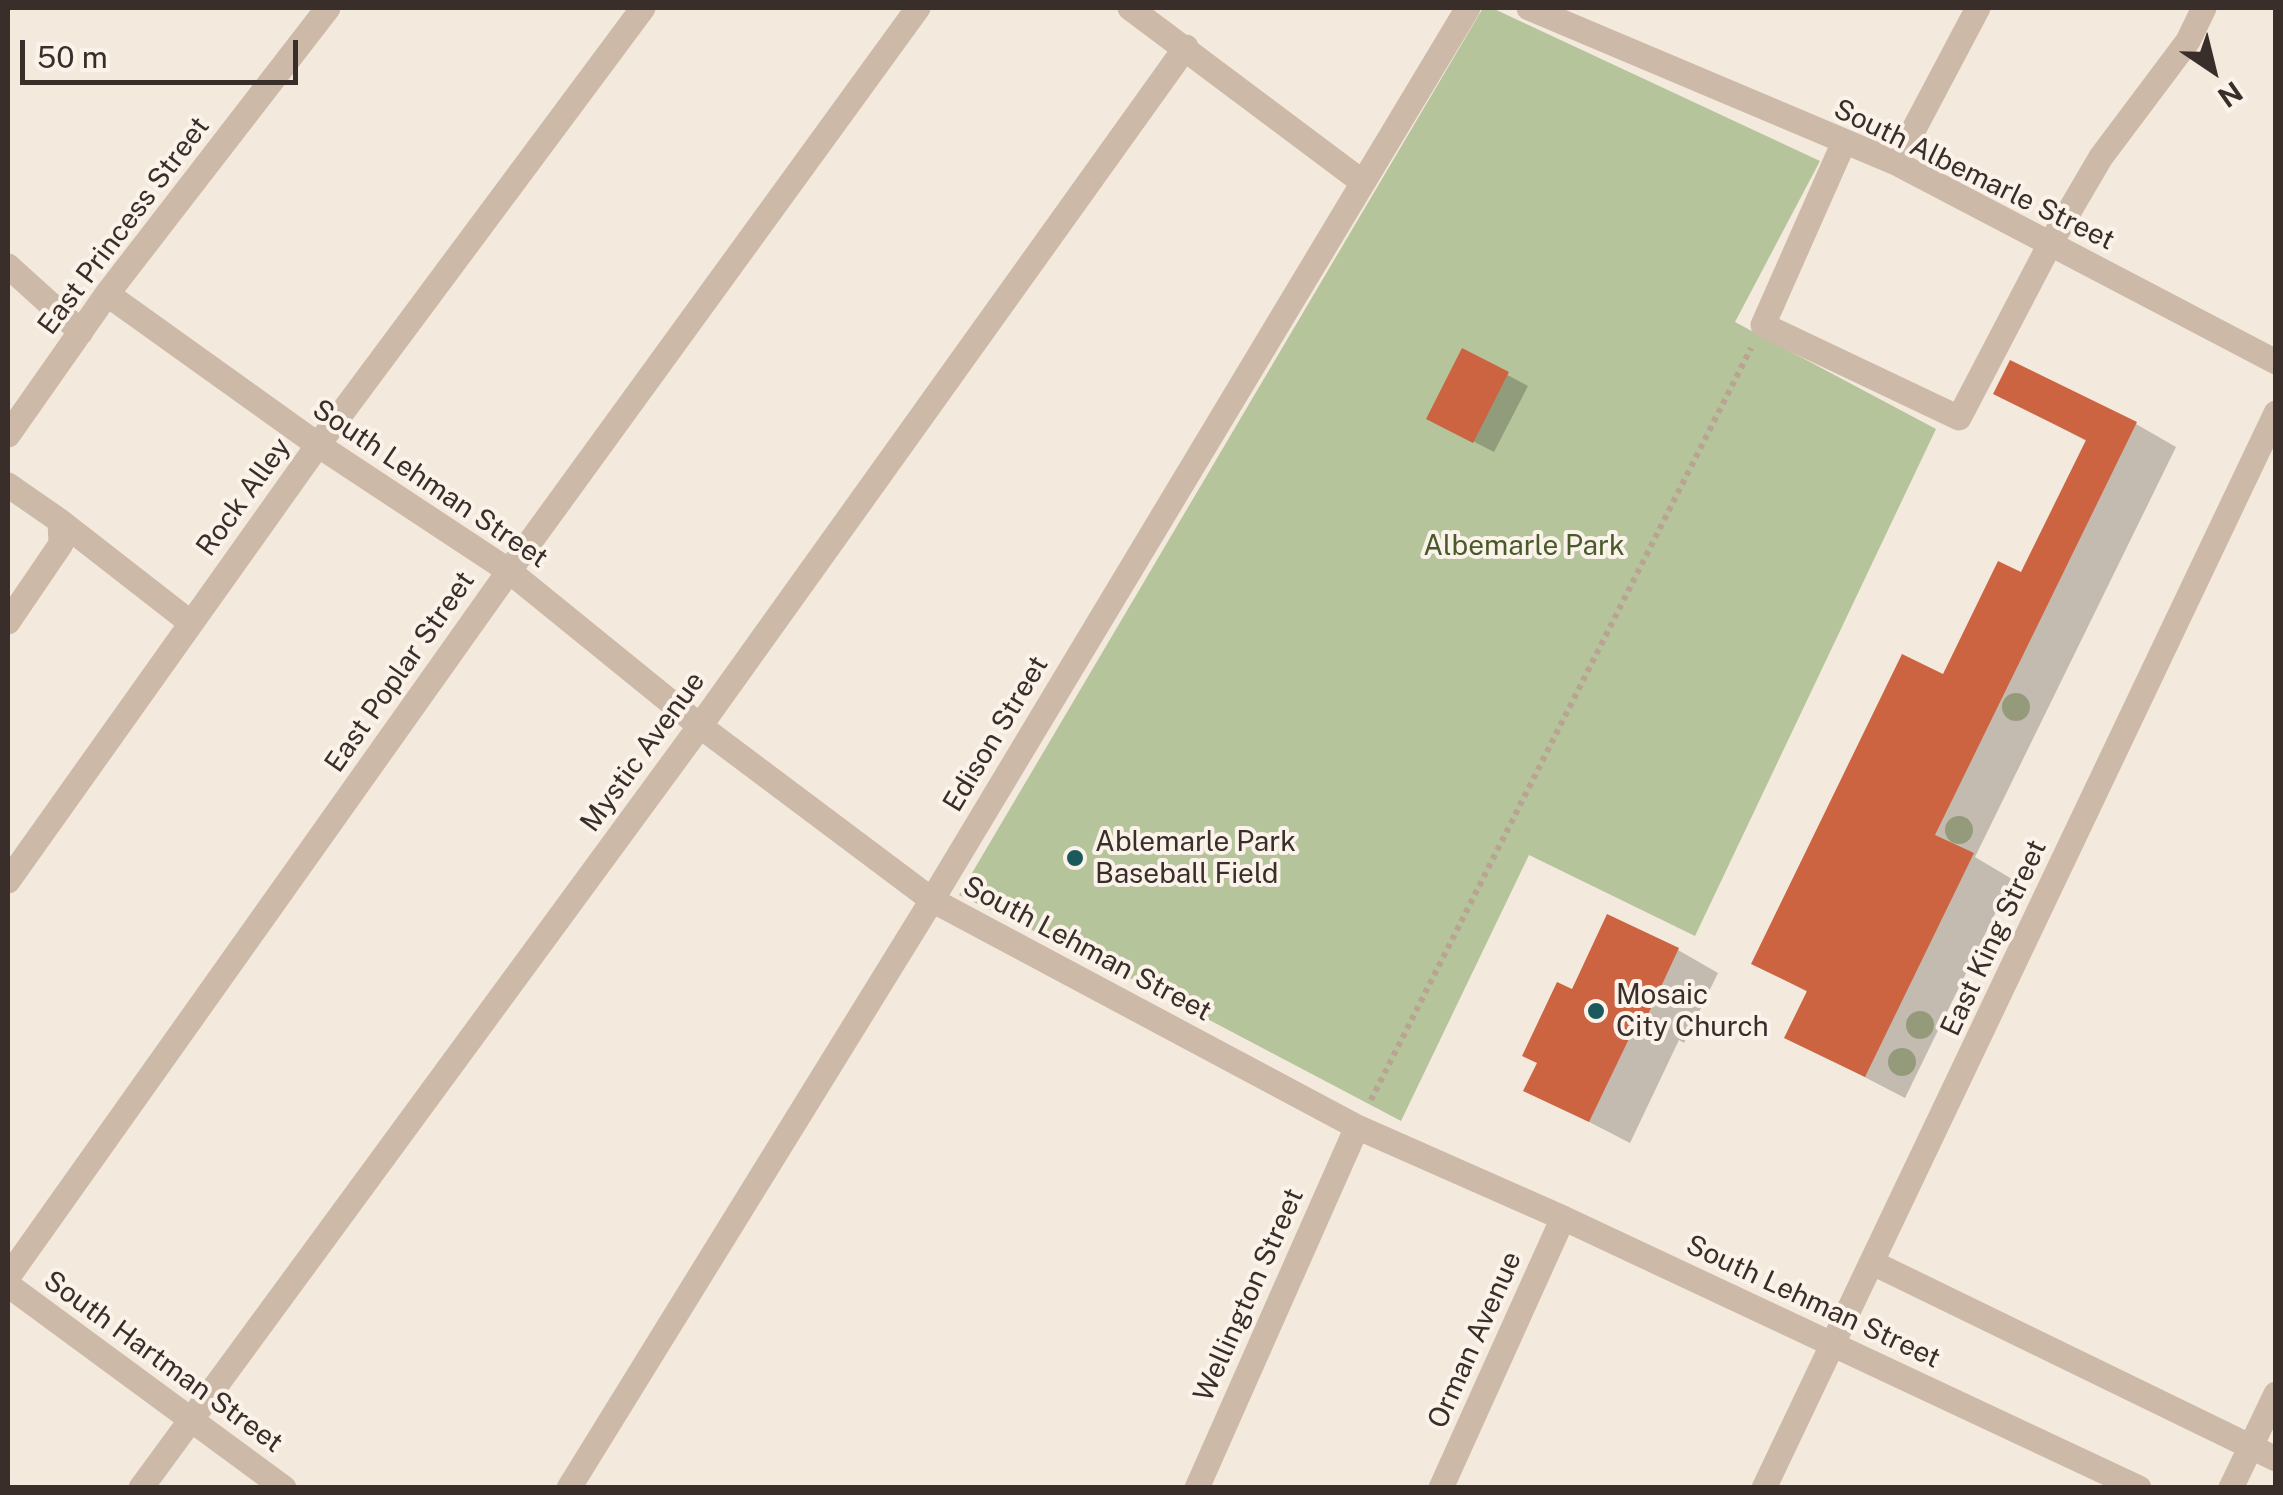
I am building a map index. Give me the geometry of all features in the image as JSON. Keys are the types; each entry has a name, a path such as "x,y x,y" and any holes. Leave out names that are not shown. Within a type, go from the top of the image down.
{"street":[{"name":"East Princess Street","path":"8,435 107,294 328,8"},
{"name":"Rock Alley","path":"8,881 318,444 643,8"},
{"name":"East Poplar Street","path":"8,1277 509,571 918,8"},
{"path":"1130,8 1361,181"},
{"name":"Edison Street","path":"570,1488 932,900 1468,8"},
{"name":"South Albemarle Street","path":"1529,8 1896,163 2276,362"},
{"path":"1896,163 1978,8"},
{"path":"1844,142 1762,325 1959,418 2050,244 2101,158 2188,41 2204,8"},
{"name":"Mystic Avenue","path":"141,1488 700,726 1186,48"},
{"path":"8,266 80,332"},
{"name":"South Lehman Street","path":"107,294 318,444 509,571 700,726 932,900 1357,1128 1564,1218 2139,1488"},
{"name":"East King Street","path":"1764,1488 2276,414"},
{"path":"8,485 191,623"},
{"path":"8,622 61,544 60,522"},
{"name":"Wellington Street","path":"1197,1488 1357,1128"},
{"name":"Orman Avenue","path":"1441,1488 1564,1218"},
{"path":"1873,1264 2276,1459"},
{"name":"South Hartman Street","path":"8,1285 284,1488"},
{"path":"2231,1488 2276,1394"}],"path":[{"path":"1357,1128 1762,325"}],"green space":[{"name":"Albemarle Park","path":"1483,8 1492,8 1820,161 1735,322 1936,429 1695,936 1529,855 1401,1121 1105,965 959,895"}],"building":[{"path":"1462,348 1509,372 1473,443 1426,419"},
{"path":"2010,360 2137,422 1935,835 1974,853 1865,1077 1784,1038 1807,991 1751,964 1902,654 1943,674 1998,561 2021,572 2086,440 1993,394"},
{"name":"Mosaic City Church","path":"1607,914 1679,948 1644,1023 1638,1020 1589,1122 1523,1091 1537,1063 1522,1056 1557,982 1572,989"}],"place":[{"name":"Ablemarle Park Baseball Field","path":"1075,858"},
{"name":"Mosaic City Church","path":"1596,1011"}]}
